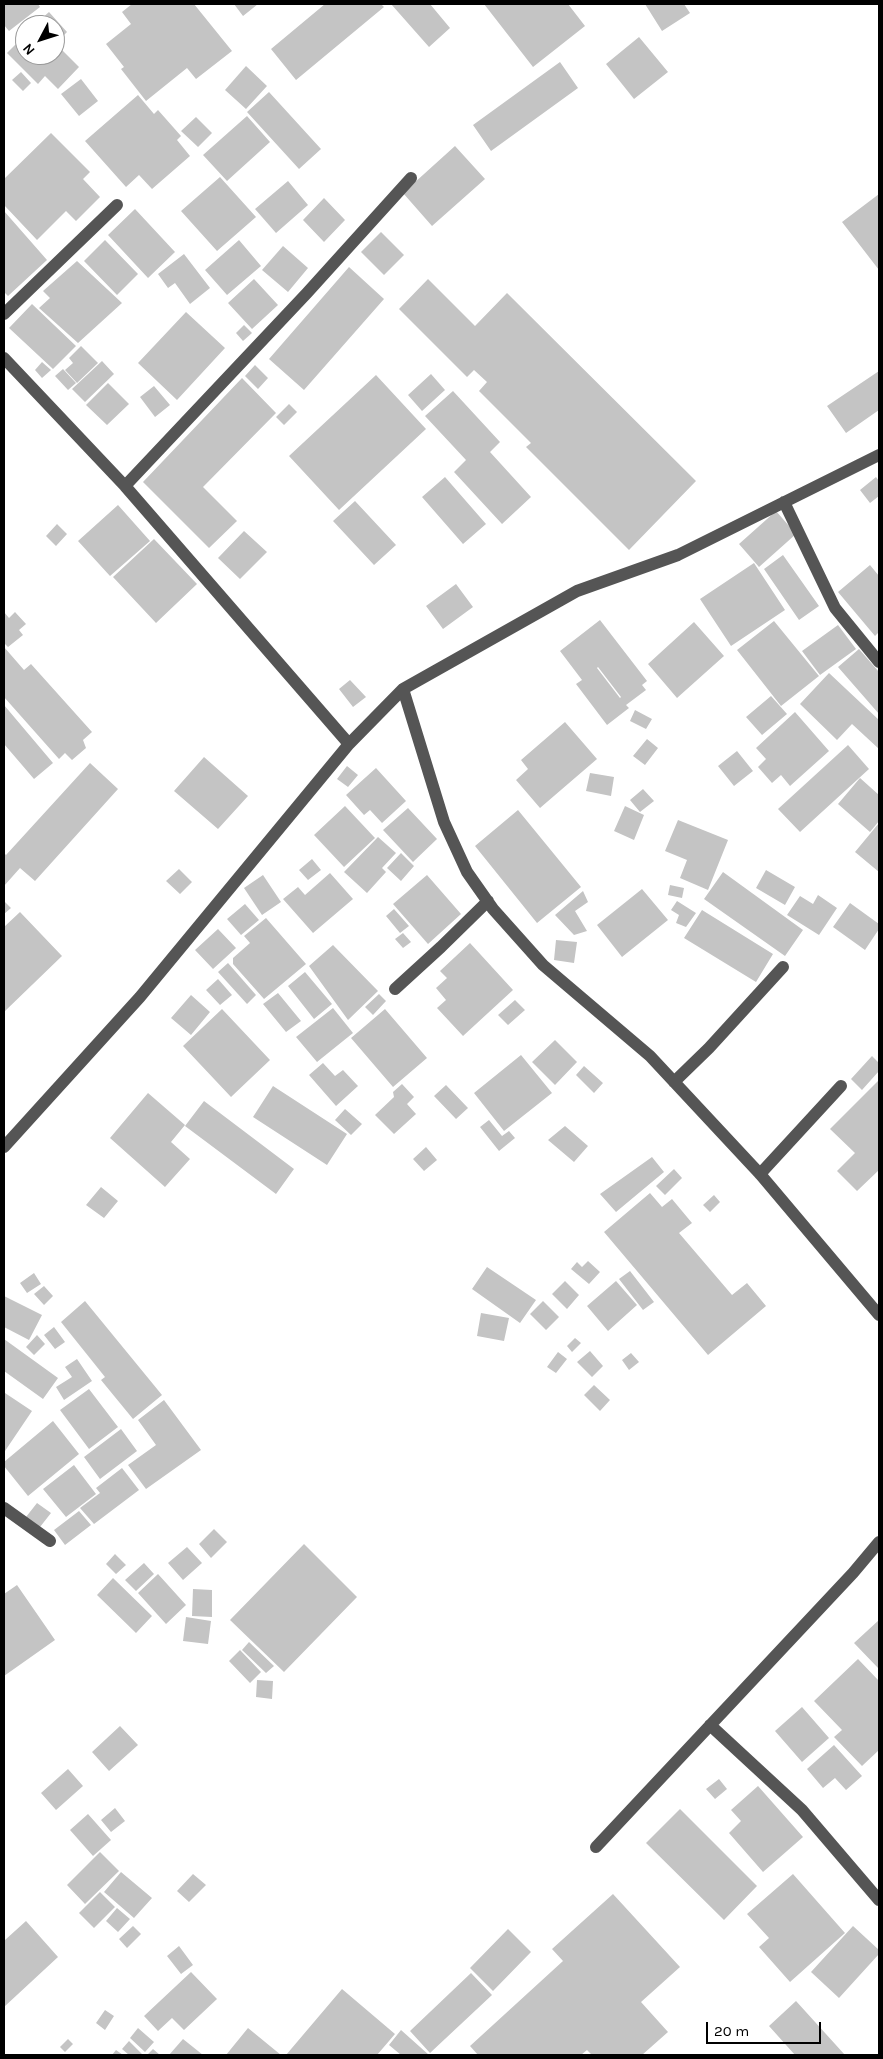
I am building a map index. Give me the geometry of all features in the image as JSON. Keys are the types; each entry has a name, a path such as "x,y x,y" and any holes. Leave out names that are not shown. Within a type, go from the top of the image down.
{"street":[{"path":"126,486 307,293 410,178"},
{"path":"4,314 117,205"},
{"path":"4,358 126,486 349,744"},
{"path":"4,1147 140,997 349,744 403,689 577,591 678,555 879,455"},
{"path":"784,502 835,608 879,662"},
{"path":"403,689 444,822 467,872 488,901 543,965 650,1056 760,1174 879,1315"},
{"path":"395,989 488,901"},
{"path":"674,1082 709,1048 783,967"},
{"path":"760,1174 841,1086"},
{"path":"4,1508 50,1542"},
{"path":"596,1847 853,1573 879,1542"},
{"path":"710,1725 802,1810 879,1900"}],"building":[{"path":"4,4 38,4 40,7 30,15 15,15 15,26 9,31 4,25"},
{"path":"132,4 194,4 232,51 196,79 187,68 146,101 121,69 124,67 106,44 131,24 122,12"},
{"path":"234,4 258,4 243,16"},
{"path":"325,4 381,4 384,7 296,80 271,49"},
{"path":"391,4 430,4 450,28 429,47"},
{"path":"484,4 568,4 585,26 533,67"},
{"path":"645,4 684,4 690,13 662,31"},
{"path":"639,37 668,72 634,99 606,64"},
{"path":"15,45 15,61 7,53"},
{"path":"65,53 79,67 58,89 45,76 38,84 19,65 65,65"},
{"path":"560,62 578,88 491,151 473,125"},
{"path":"246,66 267,86 246,109 225,90"},
{"path":"21,72 31,83 23,91 12,80"},
{"path":"81,79 98,101 79,116 61,94"},
{"path":"269,92 321,149 299,169 247,112"},
{"path":"138,95 154,114 158,110 181,136 177,140 190,156 152,189 139,175 126,187 85,141"},
{"path":"247,116 270,142 227,181 203,155"},
{"path":"196,117 212,133 198,147 181,131"},
{"path":"51,133 90,172 83,179 100,197 76,221 66,211 37,240 4,205 4,179"},
{"path":"455,146 485,179 432,226 403,193"},
{"path":"220,177 256,217 217,251 181,211"},
{"path":"288,181 308,205 276,233 255,209"},
{"path":"879,194 879,270 842,222"},
{"path":"324,198 345,220 324,242 303,220"},
{"path":"135,209 175,252 148,278 108,235"},
{"path":"4,211 47,260 8,296 4,292"},
{"path":"381,232 404,255 384,275 361,252"},
{"path":"105,240 138,274 117,295 84,261"},
{"path":"239,240 261,266 227,295 205,270"},
{"path":"283,246 308,268 288,292 262,270"},
{"path":"184,254 210,288 190,304 175,283 168,288 158,274"},
{"path":"77,261 122,303 78,343 39,308 50,298 43,291"},
{"path":"349,267 384,299 304,390 269,359"},
{"path":"254,279 278,305 252,329 228,303"},
{"path":"428,279 475,326 507,293 696,481 629,550 526,447 531,443 479,391 487,382 474,370 467,377 399,309"},
{"path":"32,304 76,346 53,369 9,328"},
{"path":"186,312 225,348 177,400 138,363"},
{"path":"244,325 252,333 243,341 236,333"},
{"path":"81,346 98,363 77,383 65,370 73,363 69,358"},
{"path":"102,361 114,374 85,402 72,389"},
{"path":"42,362 51,370 42,378 35,370"},
{"path":"255,365 268,378 258,389 245,376"},
{"path":"63,369 76,383 68,390 55,376"},
{"path":"879,371 879,410 846,433 827,406"},
{"path":"431,374 445,390 422,411 408,395"},
{"path":"376,375 426,429 339,510 289,456"},
{"path":"242,378 276,413 203,487 237,521 209,548 143,482"},
{"path":"108,383 129,404 107,425 86,405"},
{"path":"154,386 170,405 155,417 140,397"},
{"path":"453,391 500,442 490,452 531,497 502,524 454,472 466,460 425,416"},
{"path":"289,404 297,412 284,425 276,417"},
{"path":"445,477 486,524 463,544 422,497"},
{"path":"876,477 879,481 879,496 870,503 860,490"},
{"path":"355,501 396,545 374,565 333,521"},
{"path":"118,505 150,541 110,576 78,541"},
{"path":"776,511 796,534 759,567 739,544"},
{"path":"57,524 67,534 56,546 46,536"},
{"path":"244,531 267,552 240,579 218,558"},
{"path":"154,539 197,584 156,623 113,577"},
{"path":"783,555 819,606 799,620 764,569"},
{"path":"754,563 785,610 731,646 700,599"},
{"path":"870,565 879,576 879,632 875,636 838,592"},
{"path":"456,584 473,607 443,629 426,606"},
{"path":"4,612 9,618 15,612 26,624 19,630 23,635 8,647 4,643"},
{"path":"600,620 647,681 642,685 646,690 626,705 629,708 607,725 576,684 582,680 560,651","holes":["598,667 621,697 620,698"]},
{"path":"774,621 819,676 781,706 737,650"},
{"path":"694,622 724,656 677,698 648,664"},
{"path":"838,625 856,649 820,675 802,651"},
{"path":"4,647 24,670 31,664 92,732 83,740 86,748 72,760 65,753 59,759 4,697"},
{"path":"859,649 879,672 879,714 838,667"},
{"path":"829,673 879,720 879,749 852,724 837,740 800,704"},
{"path":"350,680 366,697 353,707 339,689"},
{"path":"771,696 787,714 762,735 746,717"},
{"path":"4,705 53,763 34,779 4,744"},
{"path":"635,710 652,719 646,729 630,721"},
{"path":"795,712 829,751 790,786 781,775 772,783 758,767 766,759 756,748"},
{"path":"565,722 597,759 540,808 516,780 528,769 521,760"},
{"path":"647,739 658,748 645,765 633,756"},
{"path":"848,745 869,769 800,832 778,809"},
{"path":"737,751 753,771 734,786 718,766"},
{"path":"204,757 248,796 218,829 174,791"},
{"path":"90,763 118,789 35,881 20,868 4,886 4,853 6,855"},
{"path":"347,766 358,775 348,787 337,779"},
{"path":"376,768 406,801 382,823 370,810 364,815 346,795"},
{"path":"590,773 614,777 611,796 586,791"},
{"path":"860,778 879,795 879,821 870,832 838,804"},
{"path":"643,789 654,801 640,812 630,800"},
{"path":"345,806 375,838 344,867 314,835"},
{"path":"625,806 644,815 634,840 614,831"},
{"path":"408,808 437,839 413,862 383,830"},
{"path":"518,810 581,887 537,923 475,846"},
{"path":"678,820 728,840 708,890 680,878 687,860 665,851"},
{"path":"879,823 879,872 855,852"},
{"path":"378,837 396,853 382,868 386,872 367,893 344,872"},
{"path":"401,853 414,866 401,881 387,868"},
{"path":"312,859 321,870 308,880 299,870"},
{"path":"179,869 192,882 180,894 166,881"},
{"path":"766,870 795,887 785,905 756,888"},
{"path":"723,872 803,930 785,956 704,899"},
{"path":"330,873 353,899 313,933 283,899 298,887 305,895"},
{"path":"263,875 281,902 262,915 244,888"},
{"path":"427,875 461,914 428,944 393,904"},
{"path":"670,885 684,888 682,898 668,895"},
{"path":"642,889 668,920 622,957 597,925"},
{"path":"583,891 588,902 575,911 587,931 574,935 555,915"},
{"path":"818,895 837,908 819,935 787,915 800,896 813,904"},
{"path":"4,901 11,908 4,914"},
{"path":"677,901 696,913 686,927 676,923 679,915 671,910"},
{"path":"850,903 879,924 879,929 865,950 833,927"},
{"path":"245,904 259,920 241,935 227,919"},
{"path":"394,909 409,926 400,933 386,916"},
{"path":"702,910 773,954 756,982 684,938"},
{"path":"20,912 62,956 4,1012 4,927"},
{"path":"266,918 306,964 264,999 233,964 233,958 250,943 244,936"},
{"path":"218,929 236,948 213,969 195,950"},
{"path":"403,933 411,942 403,948 395,939"},
{"path":"556,940 577,942 574,963 554,960"},
{"path":"470,943 513,990 463,1036 437,1008 446,1000 436,988 447,978 440,971"},
{"path":"333,945 378,991 348,1020 309,966"},
{"path":"228,963 256,995 247,1004 218,972"},
{"path":"305,972 332,1004 314,1019 288,986"},
{"path":"218,979 232,995 220,1005 206,990"},
{"path":"278,993 301,1021 286,1032 263,1004"},
{"path":"379,994 386,1001 373,1015 365,1007"},
{"path":"191,995 210,1012 191,1035 171,1018"},
{"path":"515,1000 525,1010 508,1025 498,1015"},
{"path":"333,1008 353,1033 317,1062 296,1037"},
{"path":"222,1009 270,1060 231,1097 183,1046"},
{"path":"385,1009 427,1058 393,1087 351,1038"},
{"path":"555,1040 577,1062 555,1085 532,1062"},
{"path":"521,1055 552,1093 504,1131 474,1093"},
{"path":"872,1056 879,1063 879,1071 862,1090 851,1079"},
{"path":"323,1063 335,1076 343,1070 358,1086 336,1106 309,1075"},
{"path":"584,1066 603,1083 594,1093 576,1075"},
{"path":"879,1080 879,1170 857,1191 837,1171 855,1153 830,1129"},
{"path":"402,1084 414,1097 407,1104 416,1114 394,1134 375,1115 394,1097 393,1092"},
{"path":"446,1085 468,1108 456,1119 434,1096"},
{"path":"273,1086 347,1134 327,1165 253,1117"},
{"path":"148,1093 185,1125 171,1142 190,1159 165,1187 110,1138"},
{"path":"204,1101 294,1169 276,1194 185,1126"},
{"path":"345,1109 362,1124 351,1135 335,1120"},
{"path":"489,1120 502,1136 509,1131 515,1138 499,1151 480,1127"},
{"path":"565,1126 588,1146 574,1162 548,1140"},
{"path":"426,1147 437,1160 424,1171 413,1159"},
{"path":"652,1157 664,1172 616,1212 600,1194"},
{"path":"674,1169 682,1178 665,1195 656,1186"},
{"path":"101,1187 118,1201 104,1218 86,1205"},
{"path":"650,1193 662,1207 672,1199 692,1223 679,1233 732,1295 747,1283 766,1306 708,1355 604,1232"},
{"path":"714,1195 720,1202 710,1212 703,1205"},
{"path":"588,1261 600,1272 589,1284 571,1269 577,1262 582,1267"},
{"path":"487,1267 536,1300 520,1323 472,1289"},
{"path":"630,1271 654,1302 643,1310 619,1279"},
{"path":"34,1273 41,1284 27,1293 20,1283"},
{"path":"565,1281 579,1295 567,1309 552,1294"},
{"path":"616,1281 637,1305 608,1331 587,1306"},
{"path":"44,1286 53,1296 44,1305 34,1294"},
{"path":"4,1296 42,1315 29,1340 4,1327"},
{"path":"85,1301 162,1395 133,1419 101,1380 105,1377 61,1322"},
{"path":"543,1301 559,1317 546,1330 530,1314"},
{"path":"481,1313 509,1318 504,1341 477,1336"},
{"path":"54,1327 65,1342 55,1349 44,1335"},
{"path":"37,1335 45,1344 34,1355 26,1347"},
{"path":"575,1338 581,1343 572,1352 567,1346"},
{"path":"4,1339 58,1378 43,1399 4,1371"},
{"path":"590,1351 603,1366 592,1377 577,1362"},
{"path":"558,1352 567,1359 556,1373 547,1367"},
{"path":"631,1353 639,1362 629,1370 622,1360"},
{"path":"77,1359 92,1381 64,1400 56,1387 72,1377 65,1367"},
{"path":"594,1385 610,1400 600,1411 584,1395"},
{"path":"89,1389 118,1427 89,1449 60,1410"},
{"path":"5,1393 32,1411 5,1451 4,1450"},
{"path":"164,1400 201,1450 146,1489 128,1465 156,1445 138,1420"},
{"path":"53,1421 79,1454 28,1496 4,1466 4,1462"},
{"path":"121,1429 137,1451 100,1479 84,1457"},
{"path":"74,1465 96,1494 66,1517 43,1489"},
{"path":"122,1468 139,1490 94,1524 80,1508 100,1493 96,1488"},
{"path":"37,1503 51,1513 40,1527 26,1517"},
{"path":"79,1511 91,1525 65,1545 54,1530"},
{"path":"214,1529 227,1542 211,1558 199,1544"},
{"path":"304,1544 357,1597 284,1672 230,1620"},
{"path":"187,1547 202,1563 183,1580 168,1563"},
{"path":"115,1554 126,1565 116,1574 106,1564"},
{"path":"144,1563 154,1574 136,1591 125,1580"},
{"path":"158,1574 186,1605 166,1624 138,1593"},
{"path":"113,1578 152,1616 136,1633 97,1595"},
{"path":"17,1585 55,1640 4,1676 4,1594"},
{"path":"193,1589 212,1590 212,1617 192,1616"},
{"path":"186,1617 211,1621 208,1644 183,1641"},
{"path":"879,1620 879,1669 854,1643"},
{"path":"249,1642 274,1666 266,1673 242,1650"},
{"path":"240,1650 261,1672 250,1683 229,1661"},
{"path":"858,1659 879,1681 879,1750 862,1766 834,1737 842,1730 814,1701"},
{"path":"257,1680 273,1681 272,1699 256,1697"},
{"path":"802,1707 829,1738 802,1762 775,1731"},
{"path":"120,1726 138,1745 109,1771 92,1752"},
{"path":"834,1745 862,1776 846,1790 835,1778 823,1788 807,1769"},
{"path":"68,1769 83,1786 56,1810 41,1793"},
{"path":"719,1779 727,1789 715,1799 706,1789"},
{"path":"758,1786 803,1837 763,1872 729,1833 741,1821 731,1810"},
{"path":"115,1808 125,1821 111,1832 101,1820"},
{"path":"680,1809 757,1886 724,1920 646,1843"},
{"path":"88,1814 111,1840 93,1856 70,1830"},
{"path":"100,1852 119,1871 85,1904 67,1885"},
{"path":"121,1872 152,1898 134,1918 104,1892"},
{"path":"193,1874 206,1885 189,1902 177,1891"},
{"path":"793,1874 845,1933 790,1982 759,1947 769,1938 747,1914"},
{"path":"100,1892 115,1907 94,1928 79,1913"},
{"path":"613,1894 680,1967 641,2002 668,2032 642,2055 592,2055 587,2050 581,2055 478,2055 470,2046 563,1961 552,1949"},
{"path":"117,1908 130,1919 118,1932 106,1921"},
{"path":"26,1921 58,1957 4,2007 4,1938 5,1940"},
{"path":"133,1926 141,1934 127,1948 119,1939"},
{"path":"853,1926 879,1950 879,1954 839,1998 811,1972"},
{"path":"508,1929 531,1952 493,1991 470,1968"},
{"path":"179,1946 193,1965 181,1974 167,1956"},
{"path":"191,1972 217,1999 184,2030 172,2018 158,2031 144,2016"},
{"path":"471,1973 492,1995 430,2053 410,2031"},
{"path":"342,1989 395,2034 377,2055 286,2055"},
{"path":"796,2001 845,2055 795,2055 769,2026"},
{"path":"105,2010 114,2016 105,2030 96,2023"},
{"path":"138,2028 154,2042 145,2052 130,2038"},
{"path":"248,2028 281,2055 226,2055"},
{"path":"401,2030 429,2055 401,2055 389,2045"},
{"path":"68,2039 73,2044 65,2052 60,2047"},
{"path":"183,2039 203,2055 169,2055"},
{"path":"129,2041 141,2055 129,2055 122,2049"},
{"path":"153,2049 160,2055 147,2055"},
{"path":"116,2050 123,2055 112,2055"}]}
